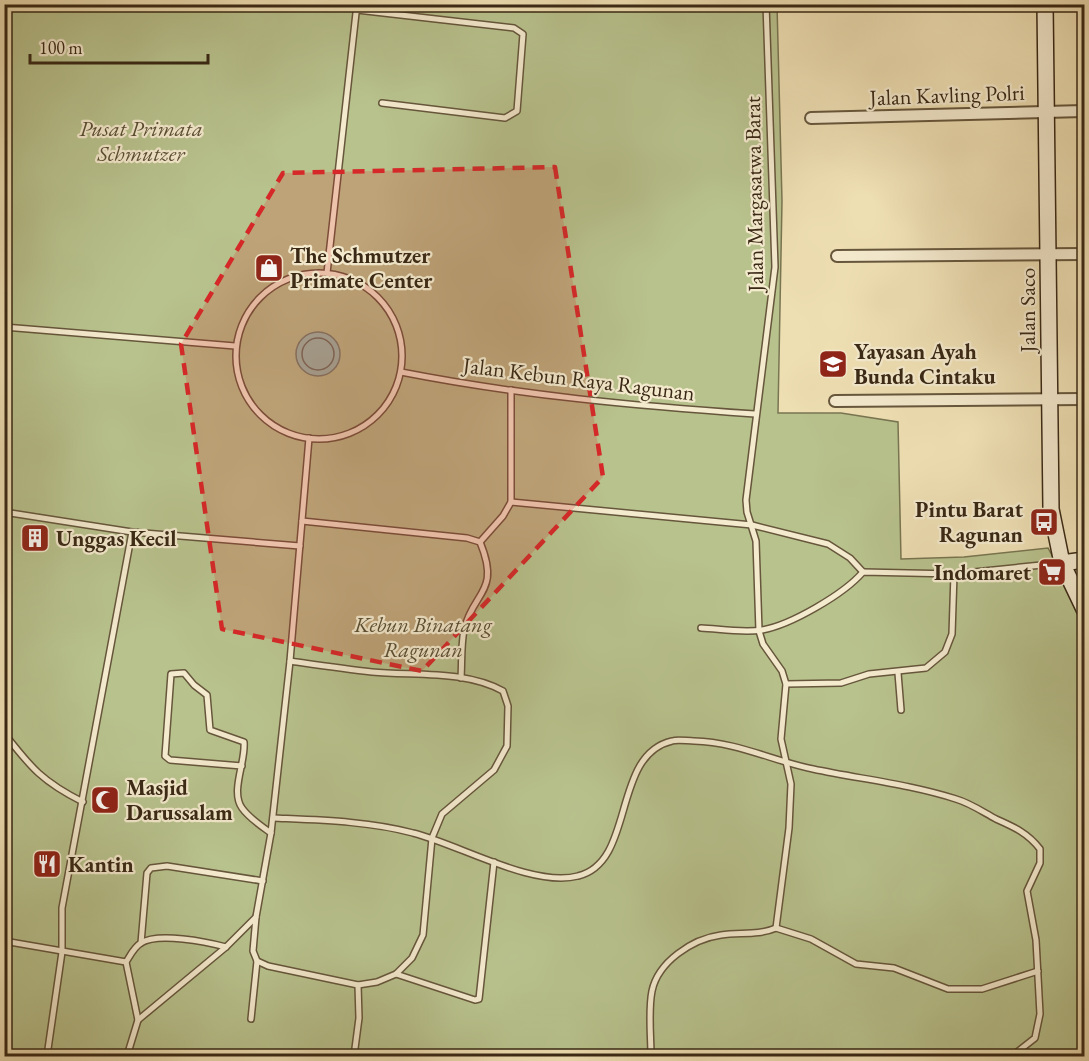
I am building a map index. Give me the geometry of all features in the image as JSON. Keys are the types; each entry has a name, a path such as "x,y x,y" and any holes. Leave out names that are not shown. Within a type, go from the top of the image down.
{"main road":[{"name":"Jalan Saco","path":"1045,4 1051,509 1062,563 1084,609"},
{"path":"1062,563 1084,560"}],"street":[{"name":"Jalan Kavling Polri","path":"811,118 1084,111"},
{"path":"837,256 1084,254"},
{"path":"835,401 1084,399"}],"lane":[{"name":"Jalan Margasatwa Barat","path":"766,4 775,267 746,500 747,512 756,541 759,631 763,644 782,671 786,684"},
{"path":"327,273 357,7 514,27 523,34 517,111 512,116 505,118 382,103"},
{"path":"307,273 327,273 348,278 367,288 383,302 394,320 401,340 401,372 394,392 383,409 368,423 350,433 330,438 309,438 278,428 253,407 242,389 236,368 235,346 241,324 252,304 269,289 287,279 307,273"},
{"path":"4,327 235,346"},
{"name":"Jalan Kebun Raya Ragunan","path":"401,372 511,390 626,405 755,414"},
{"path":"480,542 503,516 511,502 511,390"},
{"path":"251,1019 257,961 253,951 256,917 273,818 290,661 309,438"},
{"path":"511,502 752,525 828,544 850,558 863,572"},
{"path":"4,512 132,532 300,546"},
{"path":"302,521 467,538 480,542"},
{"path":"47,1056 62,952 62,908 132,532"},
{"path":"461,678 465,628 487,587 485,554 480,542"},
{"path":"701,628 759,631 775,627 848,586 863,572 954,574 1062,563"},
{"path":"776,928 789,828 791,784 784,761 781,739 786,684 842,683 869,674 898,673 926,668 945,651 952,634 954,574"},
{"path":"257,961 288,972 358,985 377,982 396,974 412,958 423,934 432,838 442,814 494,770 507,746 508,706 503,691 489,684 461,678 372,672 290,661"},
{"path":"242,766 170,760 165,756 171,674 184,673 194,686 207,695 210,730 244,742 242,766 239,802 248,814 271,833"},
{"path":"898,673 901,710"},
{"path":"4,733 36,773 53,787 83,802"},
{"path":"273,818 374,827 432,838 494,862 548,877 578,876 589,872 607,854 620,826 629,785 643,761 658,747 672,740 737,746 813,769 856,775 957,799 1030,835 1040,849 1040,863 1027,891 1036,940 1040,1014 1035,1038 1012,1056"},
{"path":"396,974 474,1000 479,999 494,862"},
{"path":"128,1056 138,1020 126,962 141,943 147,873 152,868 167,866 263,881"},
{"path":"138,1020 226,947 256,917"},
{"path":"651,1056 652,991 661,970 678,953 702,940 720,935 763,934 776,928 811,939 856,964 894,968 948,989 982,989 1038,971"},
{"path":"141,943 154,939 180,940 226,947"},
{"path":"4,941 126,962"},
{"path":"354,1056 359,1018 358,985"}],"highlighted area":[{"path":"555,167 603,477 422,671 222,629 181,344 283,173"}],"green space":[{"name":"Kebun Binatang Ragunan","path":"5,5 777,5 782,201 778,413 841,413 898,422 901,559 964,557 1048,548 1084,614 1084,1052 1082,1056 5,1056"}],"water":[{"path":"318,332 327,333 334,338 339,345 339,363 334,370 327,375 318,376 309,375 302,370 297,363 296,354 297,345 302,338 309,333"}],"place":[{"name":"The Schmutzer Primate Center","path":"269,268"},
{"name":"Yayasan Ayah Bunda Cintaku","path":"833,364"},
{"name":"Pintu Barat Ragunan","path":"1044,522"},
{"name":"Unggas Kecil","path":"35,538"},
{"name":"Indomaret","path":"1052,572"},
{"name":"Masjid Darussalam","path":"105,800"},
{"name":"Kantin","path":"47,864"}],"park label":[{"name":"Pusat Primata Schmutzer","path":"141,140"}]}
